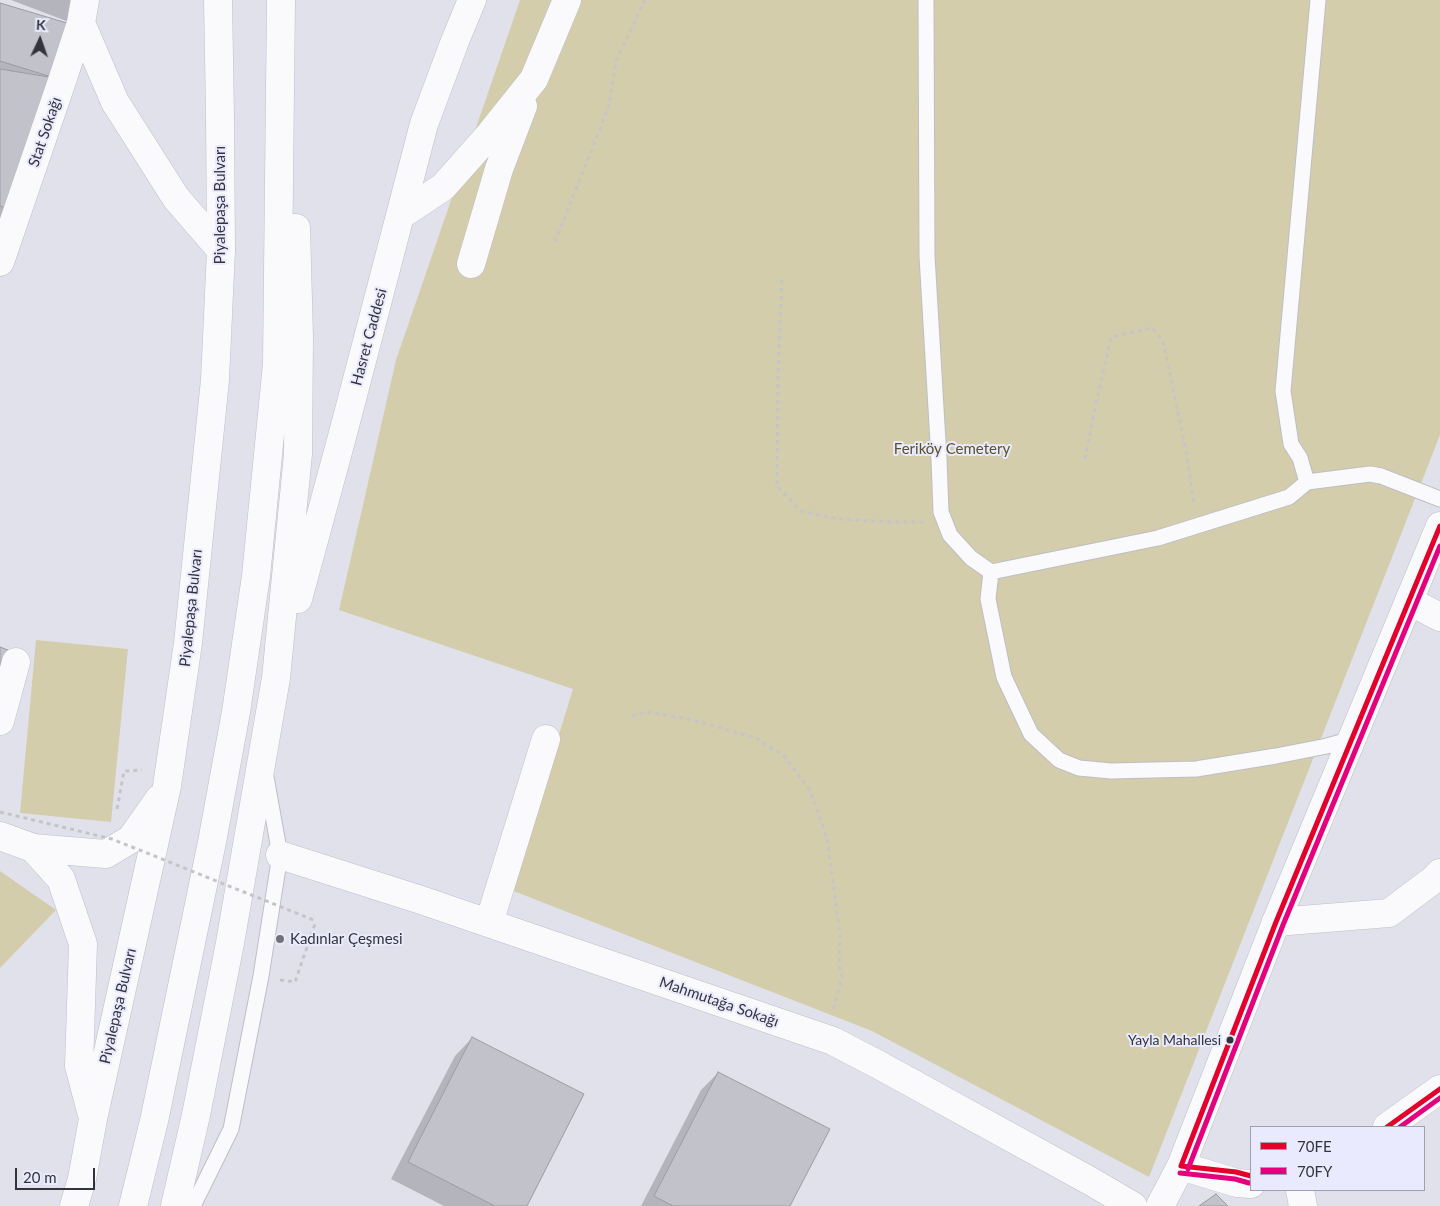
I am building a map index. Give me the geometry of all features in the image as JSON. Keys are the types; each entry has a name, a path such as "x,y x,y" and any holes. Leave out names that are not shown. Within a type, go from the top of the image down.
{"main road":[{"name":"Piyalepaşa Bulvarı","path":"74,1206 82,1178 93,1119 167,786 188,643 215,380 221,250 218,0"},
{"path":"133,1206 156,1112 210,852 236,712 256,576 276,364 281,0"},
{"name":"Hasret Caddesi","path":"276,678 342,437 424,124 472,0"},
{"path":"471,264 499,169 534,79 568,0"},
{"path":"83,12 114,102 176,198 221,250"},
{"name":"Stat Sokağı","path":"0,262 38,153 83,12"},
{"path":"175,1206 196,1114 230,944 276,678 298,454 299,337 295,202 280,56"},
{"path":"401,215 443,186 490,134 534,79"},
{"path":"1160,1206 1181,1166 1276,922 1440,526"},
{"path":"1409,601 1440,616"},
{"path":"0,721 16,662"},
{"path":"489,923 546,740"},
{"path":"0,836 33,848 106,854 131,839 167,786"},
{"path":"33,848 61,879 83,944 79,1066 93,1119"},
{"name":"Mahmutağa Sokağı","path":"280,855 421,900 833,1041 1133,1206"},
{"path":"1276,922 1389,913 1434,880 1440,872"},
{"path":"1388,1126 1440,1089"},
{"path":"1181,1166 1236,1172 1250,1176"},
{"path":"1181,1166 1238,1183 1250,1184"},
{"path":"1300,1191 1303,1206"}],"lane":[{"path":"926,0 927,256 940,459 941,512 950,535 971,558 990,572 1158,538 1289,497 1307,482 1370,474 1381,476 1440,499"},
{"path":"1307,482 1300,458 1291,444 1283,391 1318,0"},
{"path":"990,572 988,599 1004,678 1031,734 1059,760 1079,768 1111,771 1196,769 1276,756 1328,746 1352,739"},
{"path":"193,1206 232,1129 261,976 280,855 262,760"}],"path":[{"path":"555,242 609,106 616,61 644,0"},
{"path":"782,280 778,370 777,486 801,511 838,519 892,522 944,521"},
{"path":"1085,460 1112,337 1152,328 1163,342 1186,451 1197,526"},
{"path":"632,716 647,712 689,719 756,738 784,756 811,792 827,839 840,933 839,965 842,977 826,1039"},
{"path":"117,810 124,771"},
{"path":"0,812 112,839 316,921 299,970"}],"green space":[{"name":"Feriköy Cemetery","path":"520,0 1440,0 1440,435 1149,1177 872,1031 511,890 573,689 339,610 396,360"},
{"path":"36,640 128,649 111,822 20,813"},
{"path":"0,871 56,910 0,968"}],"building":[{"path":"0,3 77,26 55,78 0,61"},
{"path":"0,69 55,78 18,212 0,206"},
{"path":"0,647 13,652 0,699"},
{"path":"472,1037 584,1094 527,1206 495,1206 408,1162"},
{"path":"718,1072 830,1129 790,1206 673,1206 654,1196"},
{"path":"1216,1194 1228,1206 1199,1206"}],"transit line":[{"name":"70FE","path":"1181,1166 1276,922 1440,526"},
{"name":"70FY","path":"1188,1169 1283,925 1440,546"},
{"name":"70FE","path":"1388,1126 1440,1089"},
{"name":"70FY","path":"1401,1126 1440,1098"},
{"name":"70FE","path":"1181,1166 1236,1172 1250,1176"},
{"name":"70FY","path":"1180,1173 1235,1179 1249,1183"}],"place":[{"name":"Kadınlar Çeşmesi","path":"280,939"},
{"name":"Yayla Mahallesi","path":"1230,1040"}]}
